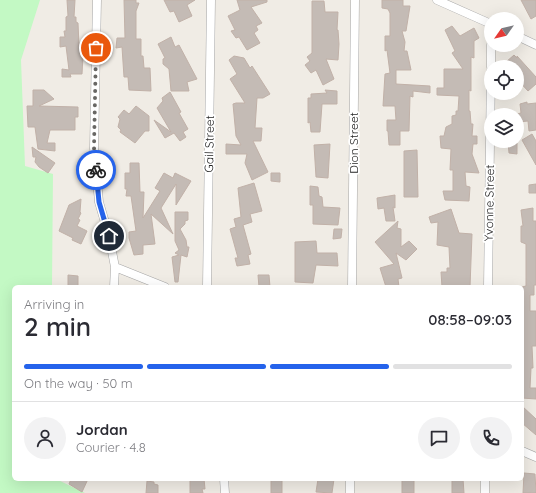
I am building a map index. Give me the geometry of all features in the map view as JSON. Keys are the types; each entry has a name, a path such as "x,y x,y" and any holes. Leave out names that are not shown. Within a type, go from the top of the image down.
{"street":[{"path":"97,0 94,148 99,202 109,236 115,267 114,285"},
{"name":"Gail Street","path":"207,285 211,0"},
{"name":"Dion Street","path":"352,285 355,0"},
{"path":"437,0 484,21"},
{"path":"524,39 536,45"},
{"name":"Yvonne Street","path":"488,285 491,100"},
{"path":"115,267 160,285"},
{"path":"524,452 536,457"},
{"path":"224,481 225,493"},
{"path":"350,481 350,493"},
{"path":"485,481 485,493"}],"green space":[{"path":"0,0 40,0 21,60 25,166 53,174 52,285 12,285 12,481 60,481 85,493 0,493"}],"building":[{"path":"67,0 75,0 74,17 76,17 76,22 78,23 79,46 81,46 81,56 83,56 82,74 70,74 71,77 62,77 62,69 69,70 66,46 60,47 60,37 65,37 64,31 66,31 66,17 68,16"},
{"path":"124,0 136,0 136,3 139,3 136,11 136,39 141,39 141,56 143,56 144,68 150,68 151,91 129,90 128,77 124,77 122,47 116,48 117,38 125,38"},
{"path":"164,0 195,0 187,5 192,16 179,22 174,11 170,12"},
{"path":"237,0 267,0 267,2 251,7 262,23 256,26 258,30 254,33 260,43 247,50 239,37 236,38 231,31 235,30 228,16 240,10"},
{"path":"382,0 403,0 403,6 410,6 406,31 402,31 405,42 404,51 407,51 411,70 396,70 396,84 430,86 430,93 413,91 413,97 410,96 409,131 400,131 400,145 389,145 387,131 387,120 396,120 395,106 383,106 385,74 390,73 387,50 385,51 385,36 390,36 390,13 388,9 382,8"},
{"path":"521,0 536,0 536,16 531,19"},
{"path":"312,1 324,1 325,12 338,12 338,60 326,59 334,79 323,85 316,70 311,73 305,65 310,61 307,57 312,53"},
{"path":"452,26 460,36 474,28 479,38 474,41 474,58 471,57 471,91 469,90 469,111 471,124 473,124 472,136 477,136 477,144 473,144 472,154 479,173 465,172 466,186 470,187 469,201 445,200 443,191 453,191 453,170 450,170 451,149 441,148 440,136 444,136 446,127 452,124 452,116 456,115 456,111 458,111 459,96 437,95 437,88 444,88 444,69 463,69 452,53 455,51 445,30"},
{"path":"171,37 175,47 179,45 197,79 187,82 189,91 171,91 169,69 163,64 163,59 165,58 158,44"},
{"path":"514,55 521,60 508,60"},
{"path":"234,56 244,58 250,68 252,66 270,94 263,98 257,98 255,128 262,128 261,141 253,141 268,172 252,180 245,163 247,154 226,154 226,144 241,145 236,136 233,104 245,103 230,79 237,74 229,60"},
{"path":"524,64 536,77 536,84 528,91 524,87"},
{"path":"33,90 44,90 54,99 39,106 78,107 78,117 75,117 75,130 50,130 47,143 55,143 55,151 38,149 35,127 28,127 27,106 33,106"},
{"path":"325,90 337,91 337,104 322,104 320,132 311,132 310,122 308,123 308,98 311,98 311,94 327,93"},
{"path":"170,92 188,129 183,132 186,137 180,141 174,133 165,138 154,120 171,132 157,108 163,101 162,98"},
{"path":"527,102 527,104 536,103 536,130 529,131 528,121 524,121 524,108 520,108 520,104"},
{"path":"136,106 149,116 149,131 145,131 135,143 120,132 121,130 118,127 120,119 118,117 124,110 129,114"},
{"path":"532,134 536,141 536,165 524,144 524,139"},
{"path":"330,144 328,178 316,177 314,145"},
{"path":"32,147 55,163 48,173 39,167 35,162 36,157 33,157"},
{"path":"509,148 517,148 517,154 509,153"},
{"path":"417,150 418,197 404,197 404,151"},
{"path":"130,163 139,163 140,192 144,192 143,218 160,191 155,188 164,173 173,178 175,173 191,181 176,205 176,184 161,208 173,234 151,214 155,244 143,245 143,254 134,255 129,238 129,232 136,231 131,196 126,196 127,189 125,189 125,173 130,173"},
{"path":"271,173 280,173 280,182 271,181"},
{"path":"254,183 262,211 250,214 252,222 243,225 251,254 248,255 250,264 237,266 235,258 238,258 230,229 236,227 234,219 241,217 238,188"},
{"path":"536,184 536,193 529,193 529,185"},
{"path":"310,186 318,187 319,196 322,197 323,207 340,208 338,225 313,224 313,205 310,205"},
{"path":"395,195 395,208 393,207 395,221 386,221 384,208 378,209 377,198"},
{"path":"81,199 81,213 78,219 80,220 77,226 87,231 81,244 59,231 69,205"},
{"path":"533,208 533,221 536,221 536,285 534,285 534,295 530,295 530,311 536,311 536,346 532,346 533,368 531,368 530,388 536,388 536,399 524,398 524,286 526,286 526,244 521,242 521,226 523,226 521,210"},
{"path":"451,209 459,233 472,234 470,285 442,285 441,272 447,272 447,268 450,268 449,247 437,245 438,222 431,223 429,217"},
{"path":"175,212 188,212 188,220 185,221 185,224 180,229 186,240 187,247 189,247 187,257 181,255 178,282 175,282 172,257 179,255 175,253 179,250 175,241"},
{"path":"398,221 397,228 401,229 401,247 409,241 417,249 406,260 396,253 402,278 398,279 399,285 385,285 380,268 394,264 375,242"},
{"path":"334,229 342,229 341,238 333,239"},
{"path":"316,241 317,253 337,253 338,266 316,265 313,283 295,282 295,242"},
{"path":"68,275 78,276 78,285 68,285"},
{"path":"258,275 269,275 270,285 259,285"},
{"path":"524,408 536,419 536,435 524,425"},
{"path":"524,473 535,474 536,493 523,493"},
{"path":"70,481 87,481 82,492 69,484"},
{"path":"147,481 154,482 154,484 158,485 158,493 146,493"},
{"path":"190,481 204,481 205,489 202,489 203,493 190,493"},
{"path":"271,481 282,481 282,493 271,493"},
{"path":"318,481 334,481 332,493 316,492"},
{"path":"402,481 414,481 414,493 402,493"},
{"path":"452,481 463,481 464,493 452,493"}],"way so far":[{"path":"96,48 94,148 96,170"}],"route":[{"path":"96,170 99,202 109,236"}]}
